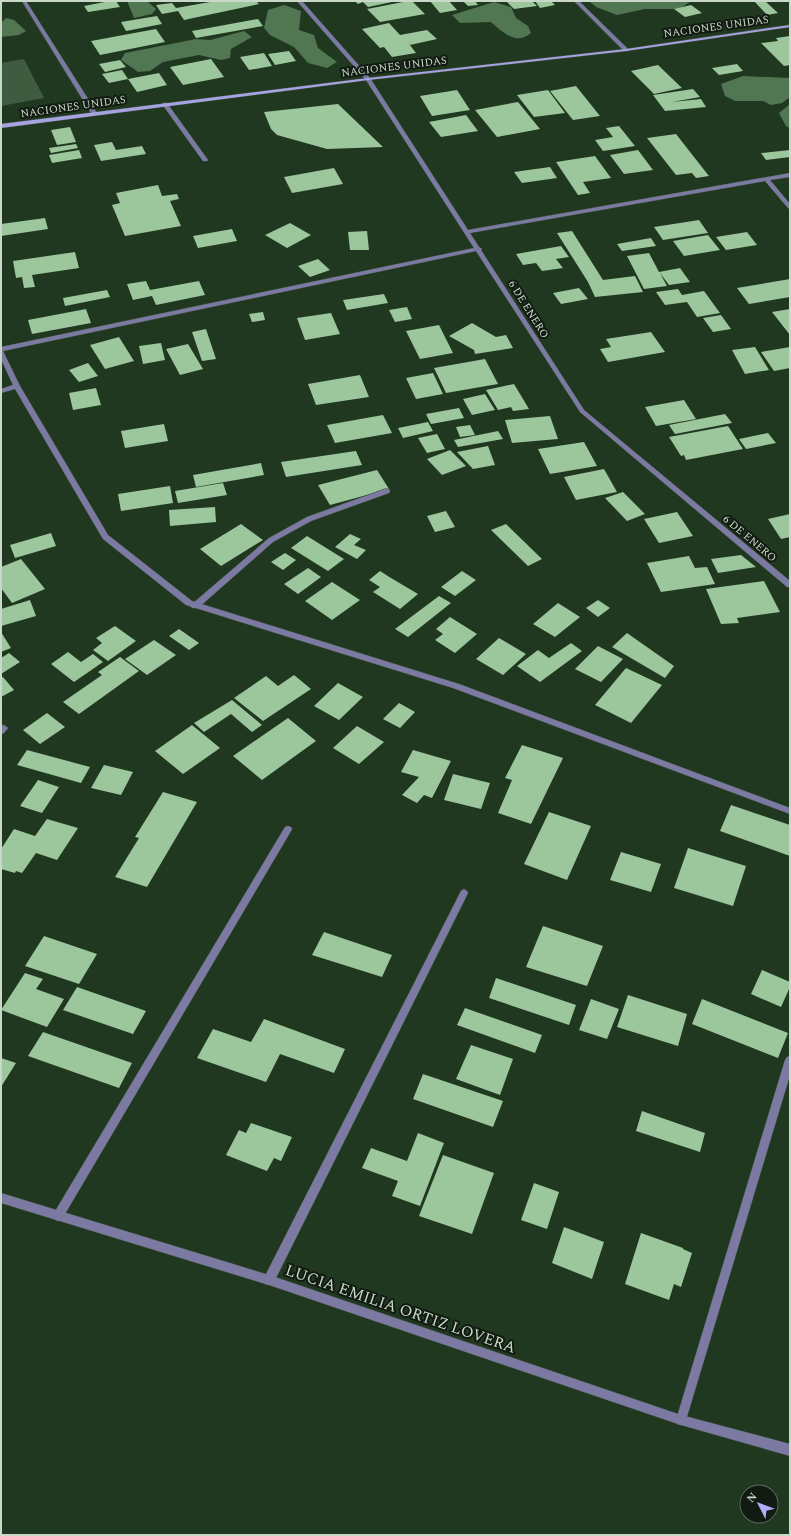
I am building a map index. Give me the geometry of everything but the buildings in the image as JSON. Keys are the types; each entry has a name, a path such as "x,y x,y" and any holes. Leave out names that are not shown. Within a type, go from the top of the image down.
{"street":[{"path":"24,1 94,113"},
{"name":"6 DE ENERO","path":"299,1 368,79 582,411 790,585"},
{"path":"576,1 626,50"},
{"name":"NACIONES UNIDAS","path":"1,126 368,79 626,50 790,26"},
{"path":"165,104 205,160"},
{"path":"468,232 790,175"},
{"path":"766,179 790,207"},
{"path":"1,349 479,249"},
{"path":"1,352 17,386 105,537 189,604 456,686 790,811"},
{"path":"1,391 17,386"},
{"path":"195,606 271,540 309,519 387,491"},
{"path":"58,1216 288,829"},
{"path":"269,1280 464,893"},
{"path":"681,1420 790,1060"},
{"name":"LUCIA EMILIA ORTIZ LOVERA","path":"1,1198 269,1280 681,1420 790,1450"}],"green space":[{"path":"127,1 147,1 156,9 152,14 134,18"},
{"path":"589,1 691,1 681,8 645,9 617,15 596,7"},
{"path":"494,2 511,7 516,18 528,26 531,33 525,37 514,38 491,22 460,23 452,15"},
{"path":"284,5 301,11 299,30 314,35 318,48 337,62 327,68 308,63 294,47 270,35 264,28 268,10"},
{"path":"6,18 14,20 26,31 19,35 1,37 1,23"},
{"path":"244,31 252,37 231,49 230,58 221,60 199,55 163,62 150,71 138,72 121,60 125,53 196,39 210,40"},
{"path":"24,59 44,98 1,106 1,63"},
{"path":"743,76 790,78 790,97 782,103 771,105 763,101 735,101 725,96 721,84"},
{"path":"790,104 790,128 786,126 779,113"}]}
